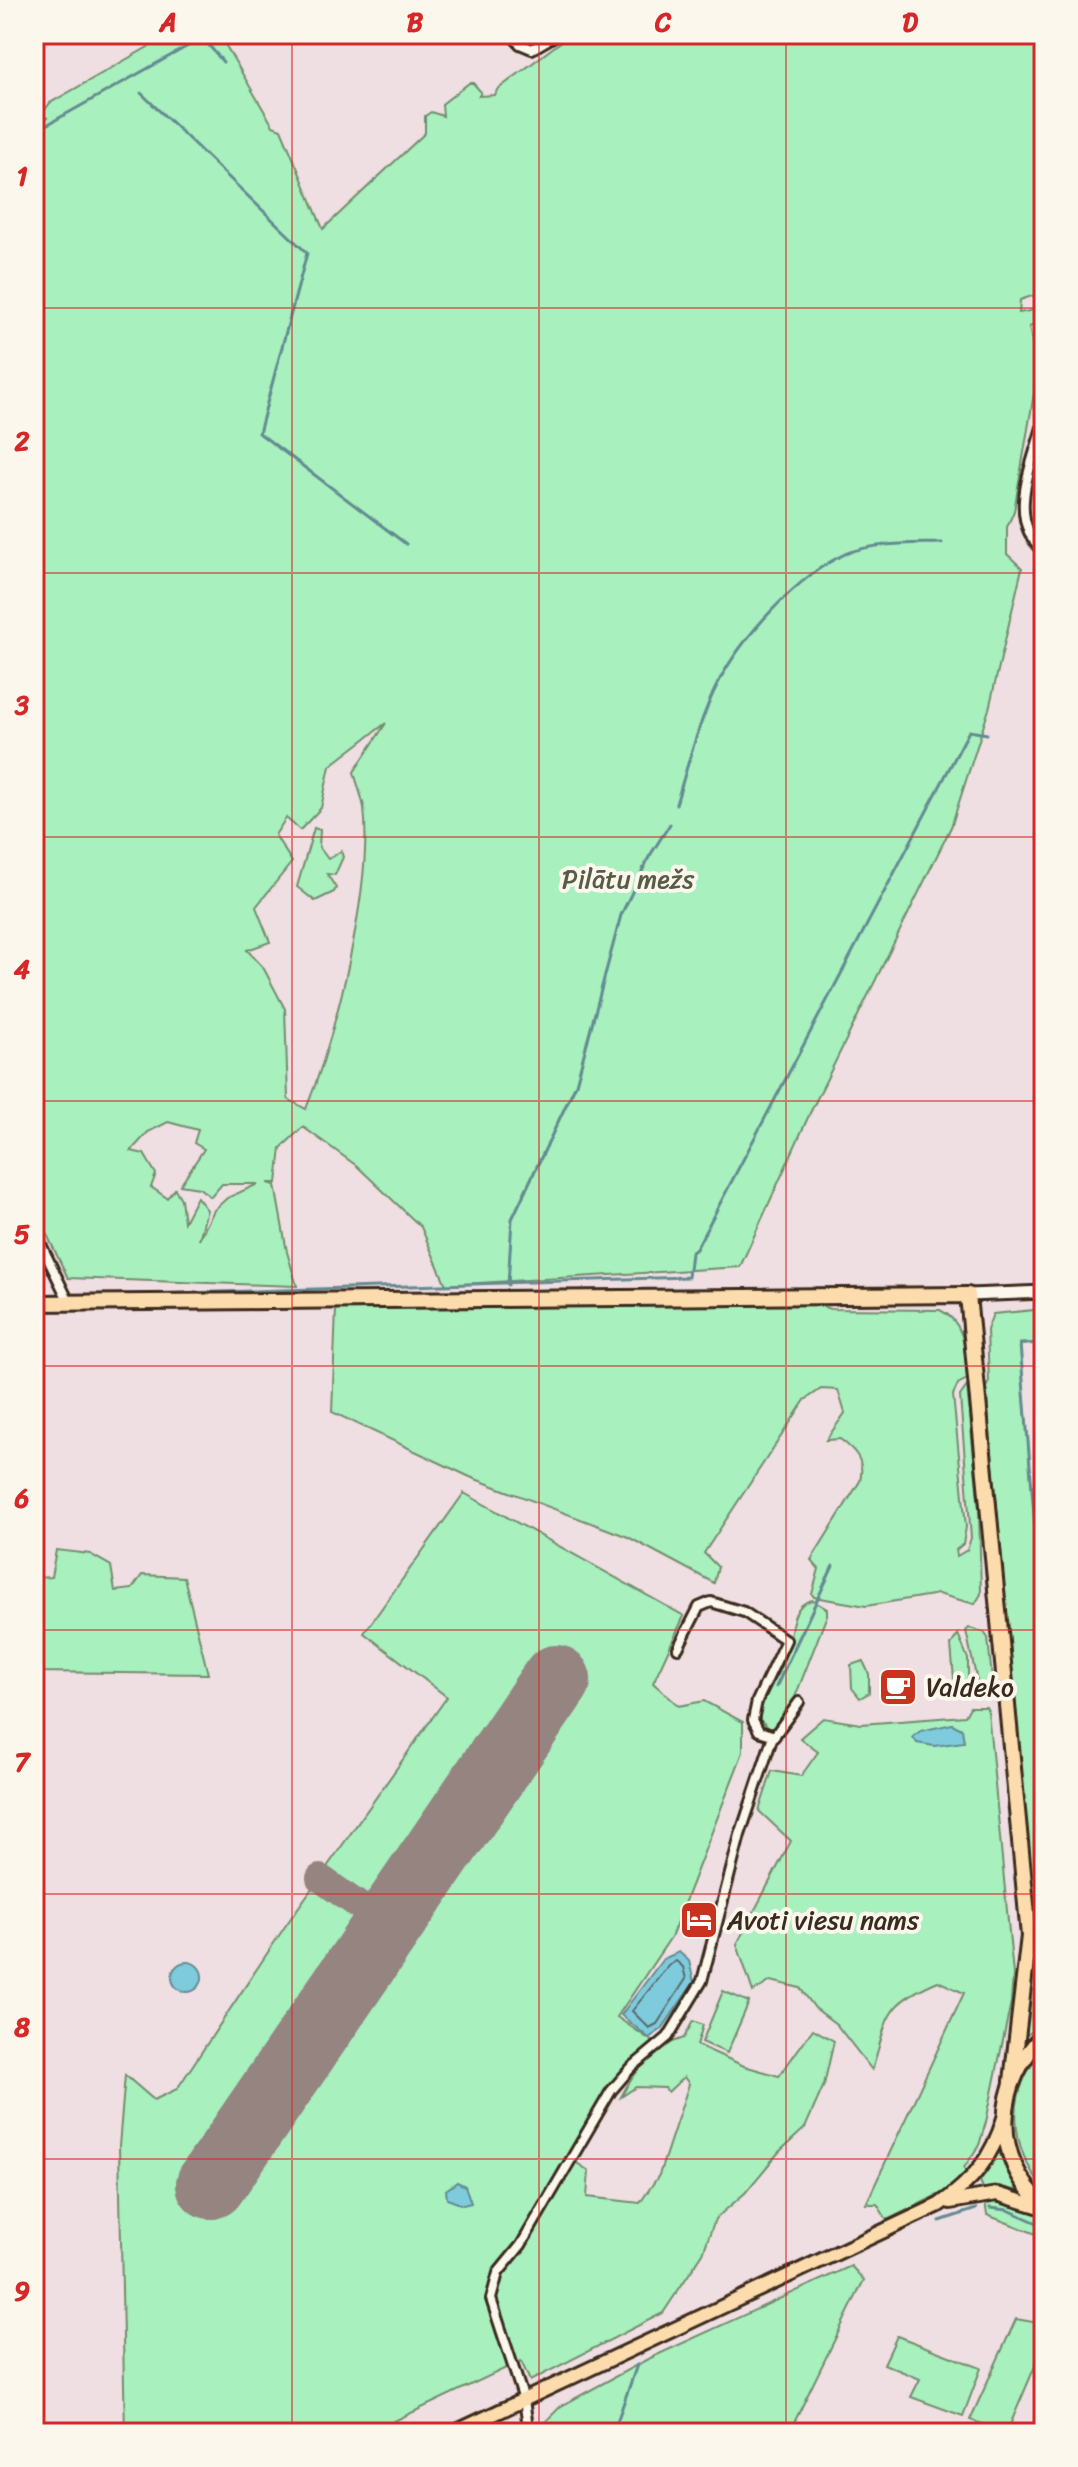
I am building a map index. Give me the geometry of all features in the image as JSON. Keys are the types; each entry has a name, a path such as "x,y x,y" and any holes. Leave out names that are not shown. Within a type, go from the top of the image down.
{"highway":[{"path":"34,1303 968,1295 1029,1936 1012,2081 1005,2115 1013,2162 1029,2190 1044,2206"},
{"path":"1029,1936 1044,1960"},
{"path":"1012,2081 1025,2055 1044,2035"}],"main road":[{"path":"968,1295 1044,1292"},
{"path":"939,2205 964,2188 981,2170 1005,2115"},
{"path":"453,2433 939,2205 969,2196 997,2194 1044,2206"}],"street":[{"path":"511,34 520,44 532,49 558,34"},
{"path":"1044,420 1023,501 1024,523 1030,537 1044,551"},
{"path":"34,1230 69,1302"},
{"path":"678,1648 699,1607 711,1602 744,1612 786,1640 757,1701 753,1720 759,1731 775,1736"},
{"path":"529,2433 524,2400 491,2299 498,2273 521,2245 611,2091 631,2068 668,2037 702,1981 740,1835 775,1736 799,1702"}],"green space":[{"name":"Pilātu mežs","path":"171,34 219,34 273,126 281,129 323,229 425,133 425,116 431,112 443,116 442,104 469,83 481,92 479,96 495,95 497,90 571,34 1044,34 1044,292 1020,300 1019,313 1044,308 1044,321 1029,327 1038,370 1014,511 1007,527 1007,554 1022,568 989,709 951,827 810,1113 740,1267 446,1285 421,1227 357,1166 303,1127 281,1148 277,1183 268,1183 275,1185 287,1252 297,1286 68,1278 34,1208 34,129 47,118 34,110 44,111 50,103","holes":["386,723 354,772 364,808 363,878 339,1003 306,1109 288,1099 285,1009 263,967 247,950 270,942 256,907 292,862 275,835 286,818 300,830 321,808 330,766","168,1122 198,1130 194,1143 204,1149 180,1185 199,1188 211,1197 222,1184 258,1184 227,1198 214,1210 199,1240 207,1210 197,1197 184,1222 181,1199 175,1189 167,1198 151,1187 156,1174 144,1154 131,1151 148,1132"]},
{"path":"314,828 320,830 319,847 328,859 341,851 343,857 335,875 327,874 336,888 334,892 315,901 297,887"},
{"path":"816,1304 830,1309 940,1310 960,1330 967,1379 958,1384 953,1395 966,1527 963,1544 956,1550 957,1556 967,1550 971,1538 960,1396 967,1386 979,1509 981,1594 975,1604 938,1594 866,1606 814,1597 812,1594 819,1569 811,1560 860,1481 861,1474 860,1462 851,1448 840,1439 826,1440 845,1413 838,1390 821,1389 805,1400 704,1553 718,1567 714,1583 628,1537 470,1477 332,1412 336,1309"},
{"path":"1044,1309 1044,1343 1020,1345 1044,1635 1044,1943 1037,1930 1032,1895 986,1387 989,1382 987,1330 993,1314"},
{"path":"464,1493 684,1616 653,1683 679,1706 704,1701 743,1722 743,1752 671,1937 617,2017 656,2044 614,2079 571,2153 574,2161 589,2171 587,2197 640,2203 659,2175 689,2084 684,2077 668,2092 665,2088 636,2087 621,2097 647,2061 664,2047 684,2038 693,2021 703,2025 697,2045 744,2066 779,2076 813,2029 834,2041 824,2085 805,2128 779,2152 745,2193 715,2219 703,2253 663,2313 530,2381 521,2361 369,2433 309,2433 308,2429 285,2433 125,2433 119,2146 125,2075 154,2100 177,2089 286,1925 447,1697 364,1633"},
{"path":"56,1550 90,1554 111,1566 115,1591 132,1589 142,1575 184,1577 208,1674 34,1672 34,1578 51,1577"},
{"path":"812,1600 827,1609 827,1615 790,1710 778,1728 770,1729 760,1720 759,1713 788,1648 796,1613"},
{"path":"969,1628 984,1632 988,1638 992,1679 980,1687 966,1631"},
{"path":"958,1634 968,1659 968,1689 954,1679 951,1645"},
{"path":"863,1661 869,1674 869,1693 860,1698 852,1688 851,1665"},
{"path":"970,1707 986,1707 988,1711 1013,1974 1011,2002 986,2122 979,2145 964,2168 967,2175 956,2186 887,2220 877,2204 866,2204 964,1993 938,1981 906,1998 890,2015 872,2070 836,2024 815,2008 800,1988 771,1981 753,1992 737,1944 791,1841 759,1811 772,1771 801,1776 818,1752 800,1738 823,1718 861,1724 965,1716"},
{"path":"1039,1964 1044,1969 1044,2023 1024,2037 1033,1965"},
{"path":"723,1991 749,2002 727,2053 702,2042"},
{"path":"1044,2050 1044,2188 1024,2155 1016,2119 1023,2083"},
{"path":"999,2152 1018,2190 983,2188 980,2181"},
{"path":"985,2201 1008,2202 1044,2217 1044,2237 987,2215"},
{"path":"851,2266 864,2280 789,2433 547,2433 541,2426 561,2406 646,2360"},
{"path":"1016,2319 1044,2324 1044,2345 1007,2432 970,2420"},
{"path":"897,2336 981,2368 963,2416 911,2397 920,2379 884,2364"}],"water":[{"path":"952,1724 962,1729 964,1742 934,1746 917,1743 913,1737 921,1731"},
{"path":"679,1952 689,1961 694,1982 662,2029 649,2038 621,2015 663,1959"},
{"path":"187,1962 198,1966 202,1977 198,1988 187,1992 176,1988 172,1977 176,1966"},
{"path":"457,2182 465,2186 471,2203 463,2205 447,2199 446,2190"}],"waterway":[{"path":"34,132 195,42 207,43 223,62"},
{"path":"141,93 307,253 259,433 406,544"},
{"path":"676,804 700,727 718,683 756,628 790,592 827,564 856,550 942,543"},
{"path":"93,1296 688,1277 691,1253 696,1249 969,731 987,734"},
{"path":"508,1285 512,1219 576,1084 621,915 649,857 670,824"},
{"path":"1044,1343 1020,1344 1044,1635"},
{"path":"776,1687 833,1566"},
{"path":"990,2208 1008,2210 1044,2226"},
{"path":"940,2221 976,2209"},
{"path":"613,2433 637,2365"}],"taxiway":[{"path":"320,1878 388,1926"}],"runway":[{"path":"211,2184 556,1680"}],"place":[{"name":"Valdeko","path":"898,1687"},
{"name":"Avoti viesu nams","path":"699,1920"}]}
